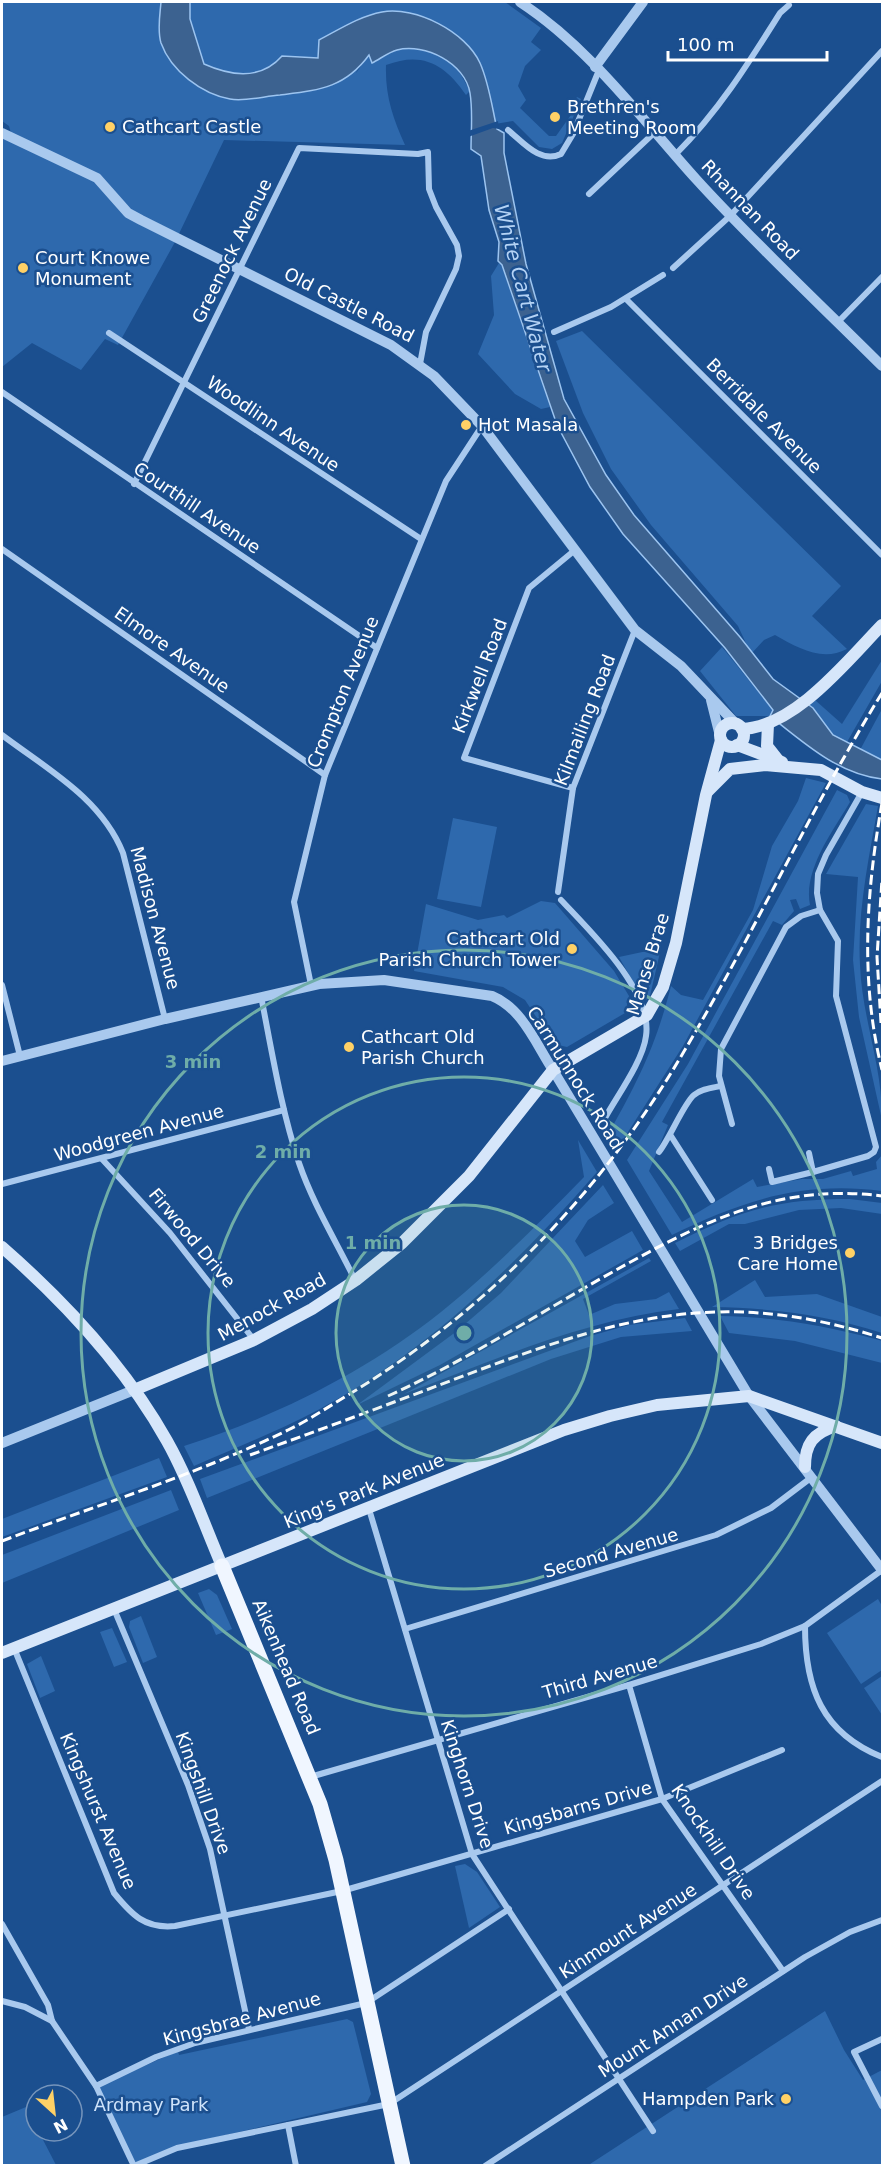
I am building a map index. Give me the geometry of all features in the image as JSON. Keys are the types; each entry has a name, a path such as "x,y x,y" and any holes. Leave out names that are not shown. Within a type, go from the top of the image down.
{"main road":[{"path":"795,766 736,746 726,745 721,738 725,726 772,723 812,694 882,625"},
{"path":"772,723 767,746 778,760"},
{"path":"736,746 743,740 739,726"},
{"name":"Manse Brae","path":"647,1016 663,987 676,943 706,795 721,738"},
{"name":"Manse Brae","path":"710,777 719,760 736,746"},
{"path":"706,795 730,770 749,765 795,766 821,770 862,792 882,798"},
{"name":"Menock Road","path":"134,1390 254,1340 312,1309 356,1280 402,1243 450,1197 553,1070 647,1016"},
{"name":"Aikenhead Road","path":"2,1247 63,1303 108,1354 134,1390 177,1459 310,1777 328,1833 403,2166"},
{"path":"749,1396 882,1443"},
{"name":"King's Park Avenue","path":"2,1653 564,1430 657,1405 749,1396"},
{"path":"808,1472 805,1454 814,1435 836,1426"}],"street":[{"name":"Rhannan Road","path":"520,2 549,22 597,69 730,216 882,366"},
{"path":"508,130 535,152 546,157 561,154 566,149 597,69 643,2"},
{"path":"675,155 695,135 740,79 780,13 789,5"},
{"path":"673,268 730,216 882,51"},
{"path":"589,194 655,132"},
{"name":"Old Castle Road","path":"2,133 97,178 129,213 391,345 420,364 482,426 635,630 681,666 739,726"},
{"name":"Greenock Avenue","path":"134,484 299,148 417,154 428,152 429,189 457,245 459,256 456,269 426,332 420,364"},
{"path":"554,332 626,299 663,275"},
{"path":"838,322 882,277"},
{"name":"Berridale Avenue","path":"626,299 882,555"},
{"name":"Woodlinn Avenue","path":"110,333 422,539"},
{"name":"Courthill Avenue","path":"2,392 377,648"},
{"name":"Crompton Avenue","path":"311,985 294,902 325,775 447,478 482,426"},
{"name":"Elmore Avenue","path":"2,549 325,775"},
{"name":"Kirkwell Road","path":"573,788 464,758 529,588 575,550"},
{"name":"Kilmailing Road","path":"558,892 573,788 635,630"},
{"name":"Old Castle Road","path":"710,697 721,738"},
{"name":"Madison Avenue","path":"2,735 96,808 116,835 123,852 165,1019"},
{"path":"769,1169 772,1182 868,1156 874,1152 876,1142 836,996 838,941 820,910 818,874 862,792"},
{"path":"561,900 617,962 647,1016"},
{"path":"732,1124 721,1086 721,1049 786,927 801,916 820,910"},
{"name":"Carmunnock Road","path":"2,1061 165,1019 311,985 384,980 492,996 504,1001 512,1009 553,1070 749,1396 882,1570"},
{"path":"2,985 20,1056"},
{"path":"261,996 284,1110 299,1164 316,1205 356,1280"},
{"name":"Manse Brae","path":"605,1118 646,1038 647,1016"},
{"path":"659,1152 671,1136 691,1096 700,1090 721,1086"},
{"name":"Woodgreen Avenue","path":"2,1184 284,1110"},
{"path":"671,1136 712,1200"},
{"path":"809,1153 813,1172"},
{"name":"Firwood Drive","path":"102,1159 170,1233 254,1340"},
{"name":"Menock Road","path":"2,1443 134,1390"},
{"name":"Second Avenue","path":"405,1629 709,1538 771,1508 808,1472"},
{"name":"Kinghorn Drive","path":"369,1509 436,1740 472,1854 653,2131"},
{"name":"Third Avenue","path":"310,1777 629,1685 750,1647 805,1626 882,1570"},
{"name":"Kingshill Drive","path":"114,1610 188,1785 210,1849 249,2029"},
{"path":"805,1626 805,1653 810,1677 827,1716 856,1746 882,1757"},
{"name":"Kingshurst Avenue","path":"14,1648 114,1893 133,1916 154,1926 175,1926 342,1891"},
{"name":"Knockhill Drive","path":"629,1685 662,1799 783,1971"},
{"name":"Kingsbarns Drive","path":"342,1891 662,1799 782,1750"},
{"name":"Kinmount Avenue","path":"389,2104 882,1781"},
{"path":"366,2003 509,1909"},
{"name":"Mount Annan Drive","path":"485,2166 783,1971 835,1940 882,1920"},
{"path":"2,1924 48,2005 52,2021 96,2086 134,2165 177,2148 389,2104"},
{"path":"2,2001 25,2007 52,2021"},
{"name":"Kingsbrae Avenue","path":"96,2086 175,2049 249,2029 366,2003"},
{"path":"882,2039 854,2052 882,2106"},
{"path":"288,2125 296,2166"}],"green space":[{"path":"2,2 505,2 541,28 531,42 541,50 525,66 518,86 526,100 520,108 549,136 556,136 573,112 570,108 577,97 581,99 562,143 552,149 539,147 513,121 483,126 479,78 378,20 356,73 369,55 373,63 395,50 412,48 437,54 456,66 470,91 466,95 450,75 432,63 411,59 399,61 386,65 386,76 391,106 405,145 224,140 175,242 118,345 105,339 81,370 32,343 2,367 2,135 11,133 9,126 2,121"},
{"path":"499,263 550,407 541,409 515,394 478,354 494,315 491,276"},
{"path":"582,331 841,586 812,616 847,649 838,653 819,654 801,649 775,635 764,640 751,654 738,626 651,525 611,469 583,413 556,341"},
{"path":"722,647 773,710 770,716 736,716 700,671"},
{"path":"882,660 882,681 847,742 833,735 809,705 815,700 842,724"},
{"path":"882,709 882,760 860,750"},
{"path":"806,778 826,783 683,1046 619,1146 610,1131 646,1061 671,986 681,995 703,1000 753,910 772,846 798,801"},
{"path":"837,790 847,795 850,802 815,865 809,892 810,905 800,909 796,899 790,900 794,911 782,925 773,921 662,1122 668,1125 649,1171 682,1222 753,1179 757,1187 802,1179 823,1179 851,1171 853,1176 877,1169 876,1162 882,1155 882,1191 826,1189 774,1196 724,1212 672,1235 627,1160 688,1064"},
{"path":"866,804 878,806 862,905 860,965 864,1004 879,1081 882,1120 859,1017 853,960 858,877 826,874"},
{"path":"453,818 497,827 481,907 437,899"},
{"path":"541,901 555,903 614,971 629,996 625,1013 567,1047 554,1044 525,1000 503,987 414,971 426,904 478,920 504,915 507,918"},
{"path":"661,948 650,996 646,1000 640,994 619,957"},
{"path":"578,1140 597,1172 535,1240 468,1304 397,1361 358,1387 303,1418 194,1466 184,1446 254,1420 320,1390 383,1354 460,1296 514,1247 584,1177"},
{"path":"603,1185 614,1203 588,1220 575,1241 585,1257 632,1231 643,1250 440,1365 357,1405 457,1331 501,1293"},
{"path":"850,1199 882,1203 882,1214 841,1208 799,1210 745,1224 729,1224 680,1251 675,1243 720,1222 760,1209 801,1201"},
{"path":"649,1258 651,1261 583,1299 589,1315 615,1304 656,1299 669,1292 679,1309 644,1314 574,1332 404,1394"},
{"path":"755,1280 765,1297 817,1294 882,1317 882,1333 841,1321 798,1314 712,1307"},
{"path":"720,1316 800,1323 879,1340 882,1341 882,1363 795,1341 729,1333"},
{"path":"685,1318 692,1331 621,1337 551,1359 207,1498 200,1479 590,1336 629,1325"},
{"path":"159,1458 167,1477 2,1537 2,1519"},
{"path":"171,1490 179,1510 2,1583 2,1555"},
{"path":"209,1589 217,1595 232,1629 216,1635 198,1593"},
{"path":"878,1599 882,1606 882,1670 861,1684 827,1633"},
{"path":"141,1616 157,1657 143,1663 129,1627 130,1621"},
{"path":"112,1628 127,1662 114,1667 100,1632"},
{"path":"41,1656 55,1691 40,1698 27,1664"},
{"path":"882,1676 882,1715 864,1688"},
{"path":"465,1864 477,1872 500,1907 469,1928 455,1866"},
{"name":"Hampden Park","path":"825,2011 844,2050 863,2080 882,2070 882,2165 587,2166"},
{"name":"Ardmay Park","path":"347,2019 353,2022 371,2094 367,2102 200,2141 134,2163 99,2086 178,2051 179,2055"},
{"path":"24,2108 24,2143 45,2143 56,2165 2,2165 2,2117"}],"water":[{"name":"White Cart Water","path":"161,2 190,2 190,19 204,64 235,73 265,69 282,56 318,58 319,40 358,20 382,12 395,11 424,17 464,41 480,63 497,129 504,133 504,153 526,264 564,399 606,475 634,515 740,637 773,679 813,708 833,735 882,760 882,779 866,776 836,764 770,716 773,710 725,648 623,534 590,487 557,425 502,265 498,261 499,242 489,210 481,156 471,149 470,93 467,82 452,64 420,50 394,51 372,63 369,55 360,66 341,81 319,89 248,99 230,99 198,86 172,63 160,38"}],"pier":[{"path":"498,121 499,129 493,128 468,137 468,131"}],"railway":[{"path":"2,1541 218,1461 302,1423 392,1367 439,1332 527,1255 604,1169 639,1122 671,1073 882,693"},
{"path":"882,803 872,870 868,937 870,1003 882,1070"},
{"path":"881,1023 877,957 882,879"},
{"path":"388,1396 469,1355 634,1260 701,1226 769,1202 805,1196 842,1193 882,1196"},
{"path":"250,1455 561,1341 612,1327 662,1317 713,1312 766,1314 822,1322 882,1338"}],"place":[{"name":"Brethren's Meeting Room","path":"555,117"},
{"name":"Cathcart Castle","path":"110,127"},
{"name":"Court Knowe Monument","path":"23,268"},
{"name":"Hot Masala","path":"466,425"},
{"name":"Cathcart Old Parish Church Tower","path":"572,949"},
{"name":"Cathcart Old Parish Church","path":"349,1047"},
{"name":"3 Bridges Care Home","path":"850,1253"},
{"name":"Hampden Park","path":"786,2099"}]}
